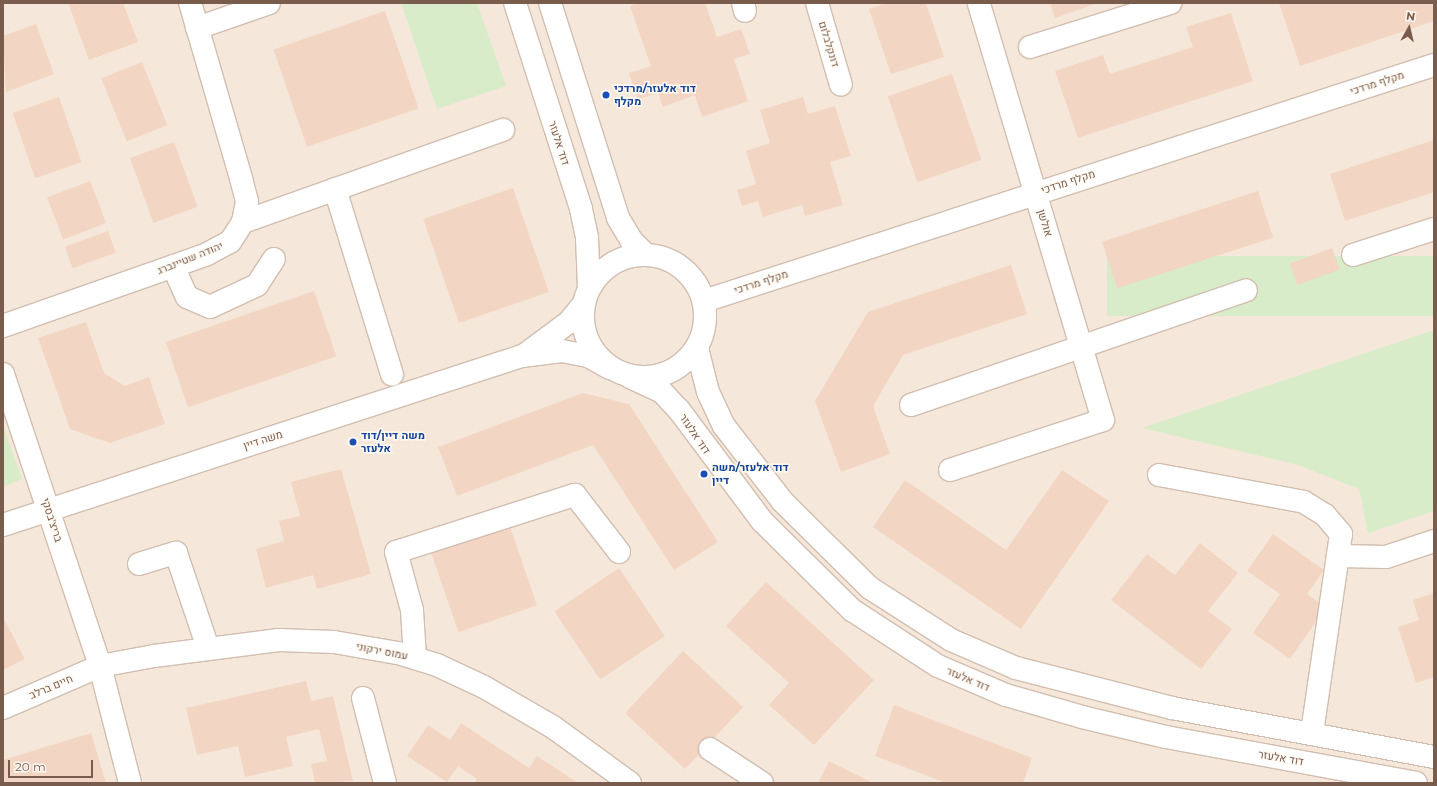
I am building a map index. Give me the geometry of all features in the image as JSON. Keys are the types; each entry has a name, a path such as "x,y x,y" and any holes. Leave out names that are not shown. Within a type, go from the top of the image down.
{"street":[{"name":"יהודה שטיינברג","path":"3,326 173,266 230,242 243,222 247,201 190,3"},
{"path":"197,28 269,3"},
{"name":"דוד אלעזר","path":"515,3 580,209 587,238 586,296"},
{"path":"550,3 618,218 631,240 646,255"},
{"name":"דונקלבלום","path":"817,3 841,85"},
{"name":"אולשן","path":"950,470 1103,420 979,3"},
{"path":"1030,47 1170,3"},
{"name":"מקלף מרדכי","path":"704,301 1036,192 1434,65"},
{"path":"243,222 503,130"},
{"path":"335,189 392,374"},
{"path":"1353,255 1434,229"},
{"path":"646,255 666,259 683,268 696,283 704,301 706,317 697,348 685,363 668,373 649,378 630,377 610,368 596,356 587,341 586,296 613,263 646,255"},
{"path":"173,266 187,297 210,307 257,285 274,259"},
{"path":"911,405 1246,290"},
{"name":"משה דיין","path":"522,356 569,322 586,296"},
{"path":"697,348 708,392 724,426 783,502 870,588 913,618 951,640 1016,668 1172,708 1434,757"},
{"name":"משה דיין","path":"3,525 522,356 562,351 588,356 610,368"},
{"name":"בריצ'בסקי","path":"3,374 100,666 130,783"},
{"name":"דוד אלעזר","path":"630,377 662,392 679,410 762,521 852,610 938,666 1006,695 1082,717 1166,737 1416,783"},
{"path":"1159,475 1304,502 1325,515 1341,534 1340,556 1312,734"},
{"path":"415,658 412,610 396,552 575,495 619,552"},
{"path":"1340,556 1386,557 1434,541"},
{"path":"139,564 176,553 208,648"},
{"name":"עמוס ירקוני","path":"100,666 208,648 279,640 334,642 415,658 484,687 547,723 630,783"},
{"name":"חיים ברלב","path":"3,708 100,666"},
{"path":"363,698 385,783"},
{"path":"710,749 762,783"}],"shaded area":[{"path":"3,3 1434,3 1434,783 3,783"}],"green space":[{"path":"401,3 477,3 506,86 437,109"},
{"path":"1107,256 1434,256 1434,316 1107,316"},
{"path":"1434,330 1434,511 1368,533 1359,489 1298,465 1142,428"},
{"path":"3,425 22,479 3,487"}],"building":[{"path":"68,3 123,3 138,42 89,60"},
{"path":"639,3 705,3 717,37 741,29 750,54 734,59 748,101 702,117 695,95 663,107 658,93 638,99 629,73 651,66 630,6"},
{"path":"887,3 926,3 944,57 891,74 869,9"},
{"path":"1050,3 1098,3 1055,18"},
{"path":"1279,3 1434,3 1434,21 1300,66"},
{"path":"385,11 419,108 307,147 273,49"},
{"path":"1231,13 1253,81 1078,138 1055,71 1103,55 1110,74 1193,47 1186,27"},
{"path":"36,24 54,74 6,92 3,36"},
{"path":"142,62 167,125 127,142 101,78"},
{"path":"952,74 982,160 917,182 888,96"},
{"path":"59,97 81,162 35,178 13,113"},
{"path":"803,97 808,114 835,106 851,156 830,162 843,205 805,216 802,205 763,217 758,201 742,206 737,190 756,184 746,151 770,143 760,110"},
{"path":"1434,140 1434,192 1345,221 1330,174"},
{"path":"174,142 198,207 153,223 130,158"},
{"path":"90,181 106,223 63,239 47,197"},
{"path":"513,188 549,292 459,323 423,219"},
{"path":"1258,191 1273,238 1117,288 1102,242"},
{"path":"108,231 116,253 73,268 65,247"},
{"path":"1332,248 1340,270 1298,285 1290,263"},
{"path":"1011,265 1027,314 903,355 873,406 890,454 841,472 815,401 868,312"},
{"path":"314,291 336,356 188,407 166,342"},
{"path":"86,322 104,373 125,386 149,377 165,424 110,443 70,429 38,338"},
{"path":"583,393 629,404 718,542 674,570 593,445 457,496 438,447"},
{"path":"341,469 371,574 317,589 313,575 266,588 256,549 284,541 279,521 300,516 291,482"},
{"path":"1062,470 1109,501 1021,629 873,527 905,480 1006,550"},
{"path":"509,524 537,605 459,632 431,551"},
{"path":"1273,534 1324,570 1307,594 1326,607 1290,659 1253,633 1280,594 1247,571"},
{"path":"1200,543 1238,573 1208,611 1232,629 1201,669 1111,600 1147,554 1175,575"},
{"path":"619,568 665,636 600,680 554,612"},
{"path":"766,582 874,680 814,745 769,705 789,683 726,626"},
{"path":"1434,593 1434,677 1416,683 1398,627 1419,620 1413,600"},
{"path":"3,617 25,659 3,670"},
{"path":"683,651 743,707 685,769 625,713"},
{"path":"306,681 311,701 333,696 353,781 315,783 311,764 327,761 319,729 286,737 293,766 245,777 238,746 197,755 186,708"},
{"path":"894,705 1032,758 1023,783 946,783 875,756"},
{"path":"461,723 529,768 537,756 578,783 475,783 477,779 458,766 447,782 407,756 428,725 450,740"},
{"path":"91,733 106,783 3,783 3,760"},
{"path":"829,761 873,783 818,783"}],"place":[{"name":"דוד אלעזר/מרדכי מקלף","path":"606,95"},
{"name":"משה דיין/דוד אלעזר","path":"353,442"},
{"name":"דוד אלעזר/משה דיין","path":"704,474"}]}
